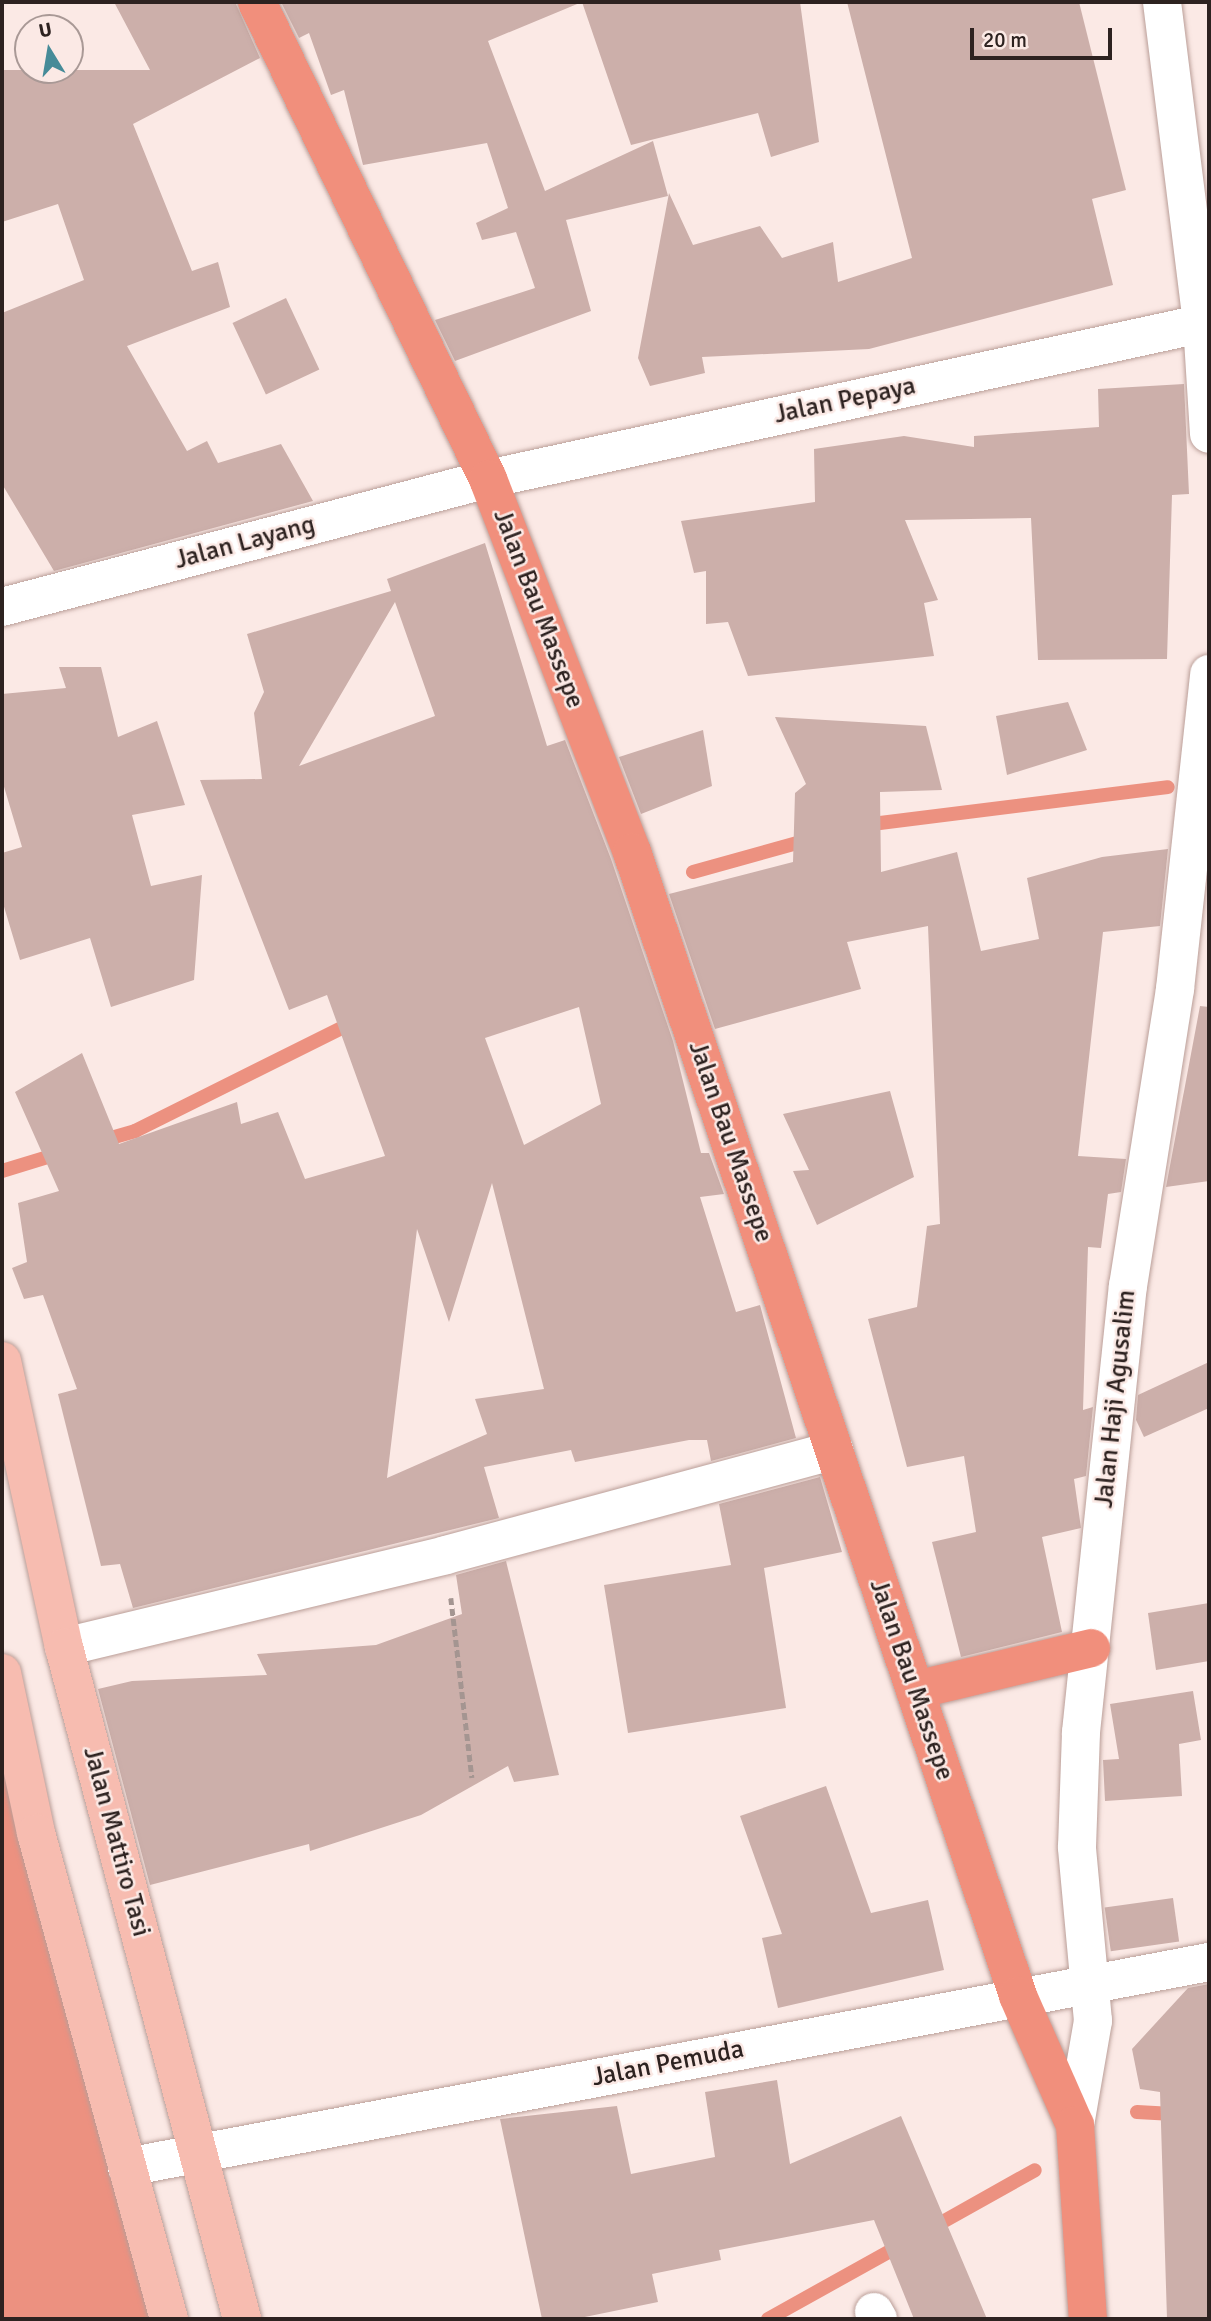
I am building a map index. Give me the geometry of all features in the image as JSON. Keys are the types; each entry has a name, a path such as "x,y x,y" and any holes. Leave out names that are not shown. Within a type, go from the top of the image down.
{"highway":[{"name":"Jalan Bau Massepe","path":"257,2 488,479 632,852 1018,1996 1075,2125 1088,2319"},
{"path":"915,1690 1091,1648"}],"main road":[{"name":"Jalan Mattiro Tasi","path":"2,1361 64,1647 242,2319"},
{"path":"2,1673 36,1833 169,2319"}],"street":[{"path":"1162,2 1206,322 1209,434"},
{"name":"Jalan Pepaya","path":"488,479 1206,322"},
{"name":"Jalan Layang","path":"2,607 488,479"},
{"name":"Jalan Haji Agusalim","path":"1075,2125 1093,1983 1076,1793 1128,1286 1192,986 1209,674"},
{"path":"64,1647 446,1555 834,1450"},
{"name":"Jalan Pemuda","path":"127,2167 199,2156 1018,1996 1209,1962"}],"path":[{"path":"446,1555 472,1778"}],"shaded area":[{"path":"2,1739 152,2319 2,2319"}],"building":[{"path":"114,2 235,2 260,58 133,124 192,271 218,262 230,307 127,346 187,451 207,441 218,463 281,444 313,501 54,571 2,484 2,313 84,280 58,204 2,222 2,70 14,70 14,84 84,84 84,70 150,70"},
{"path":"281,2 582,2 488,41 545,191 653,141 668,196 566,220 591,311 455,361 435,320 535,288 516,232 482,240 476,223 508,208 487,143 363,165 344,90 331,95 309,33 299,38"},
{"path":"582,2 800,2 819,142 771,157 758,113 631,145"},
{"path":"847,2 1079,2 1126,190 1092,199 1113,285 869,349 702,357 705,373 650,386 638,358 669,193 693,245 760,226 782,258 833,242 838,282 912,258"},
{"path":"286,298 319,370 266,395 233,323"},
{"path":"1184,384 1189,494 1172,495 1167,659 1038,660 1031,518 905,520 938,600 924,603 934,656 748,676 728,622 706,624 706,571 694,573 681,521 815,502 814,449 904,436 974,447 974,436 1099,427 1098,389"},
{"path":"485,543 547,746 565,740 611,859 673,1041 701,1153 709,1153 724,1194 700,1197 736,1312 760,1305 796,1438 711,1461 707,1440 689,1440 575,1462 571,1450 484,1467 499,1518 133,1608 120,1564 101,1566 58,1394 77,1389 43,1295 24,1299 12,1268 27,1262 18,1203 59,1191 15,1092 82,1053 119,1144 237,1102 241,1124 278,1112 305,1179 385,1156 327,995 289,1010 200,780 262,779 254,713 264,692 247,634 391,591 387,579","holes":["395,602 435,716 299,766","579,1007 601,1104 524,1145 485,1038","492,1183 544,1389 475,1399 487,1434 387,1478 417,1229 449,1322"]},
{"path":"59,667 101,667 118,737 157,721 185,805 132,815 151,886 202,875 194,980 111,1007 90,938 20,960 2,900 2,853 22,847 2,780 2,694 66,688"},
{"path":"1068,702 1087,750 1007,775 996,716"},
{"path":"775,717 926,726 942,790 880,792 881,872 957,852 981,951 1039,939 1027,878 1102,857 1168,849 1160,926 1103,932 1078,1156 1126,1159 1121,1192 1108,1194 1101,1248 1088,1247 1083,1410 1093,1407 1086,1476 1074,1479 1081,1528 1042,1537 1062,1632 961,1657 932,1542 976,1532 964,1456 907,1467 868,1319 917,1307 927,1226 940,1224 928,926 847,942 861,989 715,1029 669,894 793,862 795,793 806,784"},
{"path":"703,730 712,786 641,814 619,757"},
{"path":"1200,1006 1209,1007 1209,1181 1166,1187"},
{"path":"890,1091 914,1177 817,1225 793,1171 809,1170 783,1114"},
{"path":"1209,1362 1209,1408 1144,1437 1136,1420 1138,1395"},
{"path":"820,1477 842,1552 764,1568 786,1708 628,1733 604,1585 731,1565 719,1504"},
{"path":"506,1561 559,1775 514,1782 508,1766 421,1815 310,1851 309,1844 150,1885 98,1689 132,1681 267,1675 257,1654 376,1645 462,1614 456,1575"},
{"path":"1209,1603 1209,1661 1156,1670 1148,1613"},
{"path":"1193,1691 1201,1740 1179,1744 1182,1796 1105,1801 1103,1760 1119,1759 1110,1704"},
{"path":"826,1786 871,1913 928,1900 944,1970 778,2008 762,1938 782,1934 740,1816"},
{"path":"1173,1898 1179,1942 1111,1951 1105,1908"},
{"path":"1209,1984 1209,2319 1167,2319 1160,2092 1140,2089 1132,2049 1188,1988"},
{"path":"777,2080 790,2164 901,2116 987,2319 914,2319 874,2220 719,2250 721,2260 652,2274 658,2302 575,2319 542,2319 500,2119 617,2106 631,2174 715,2157 705,2092"}],"waterway":[{"path":"864,825 1168,787"},
{"path":"693,872 811,839"},
{"path":"97,1142 135,1131 354,1022"},
{"path":"2,1171 61,1153"},
{"path":"1137,2112 1209,2116"},
{"path":"930,2229 1035,2170"},
{"path":"768,2319 903,2244"}]}
